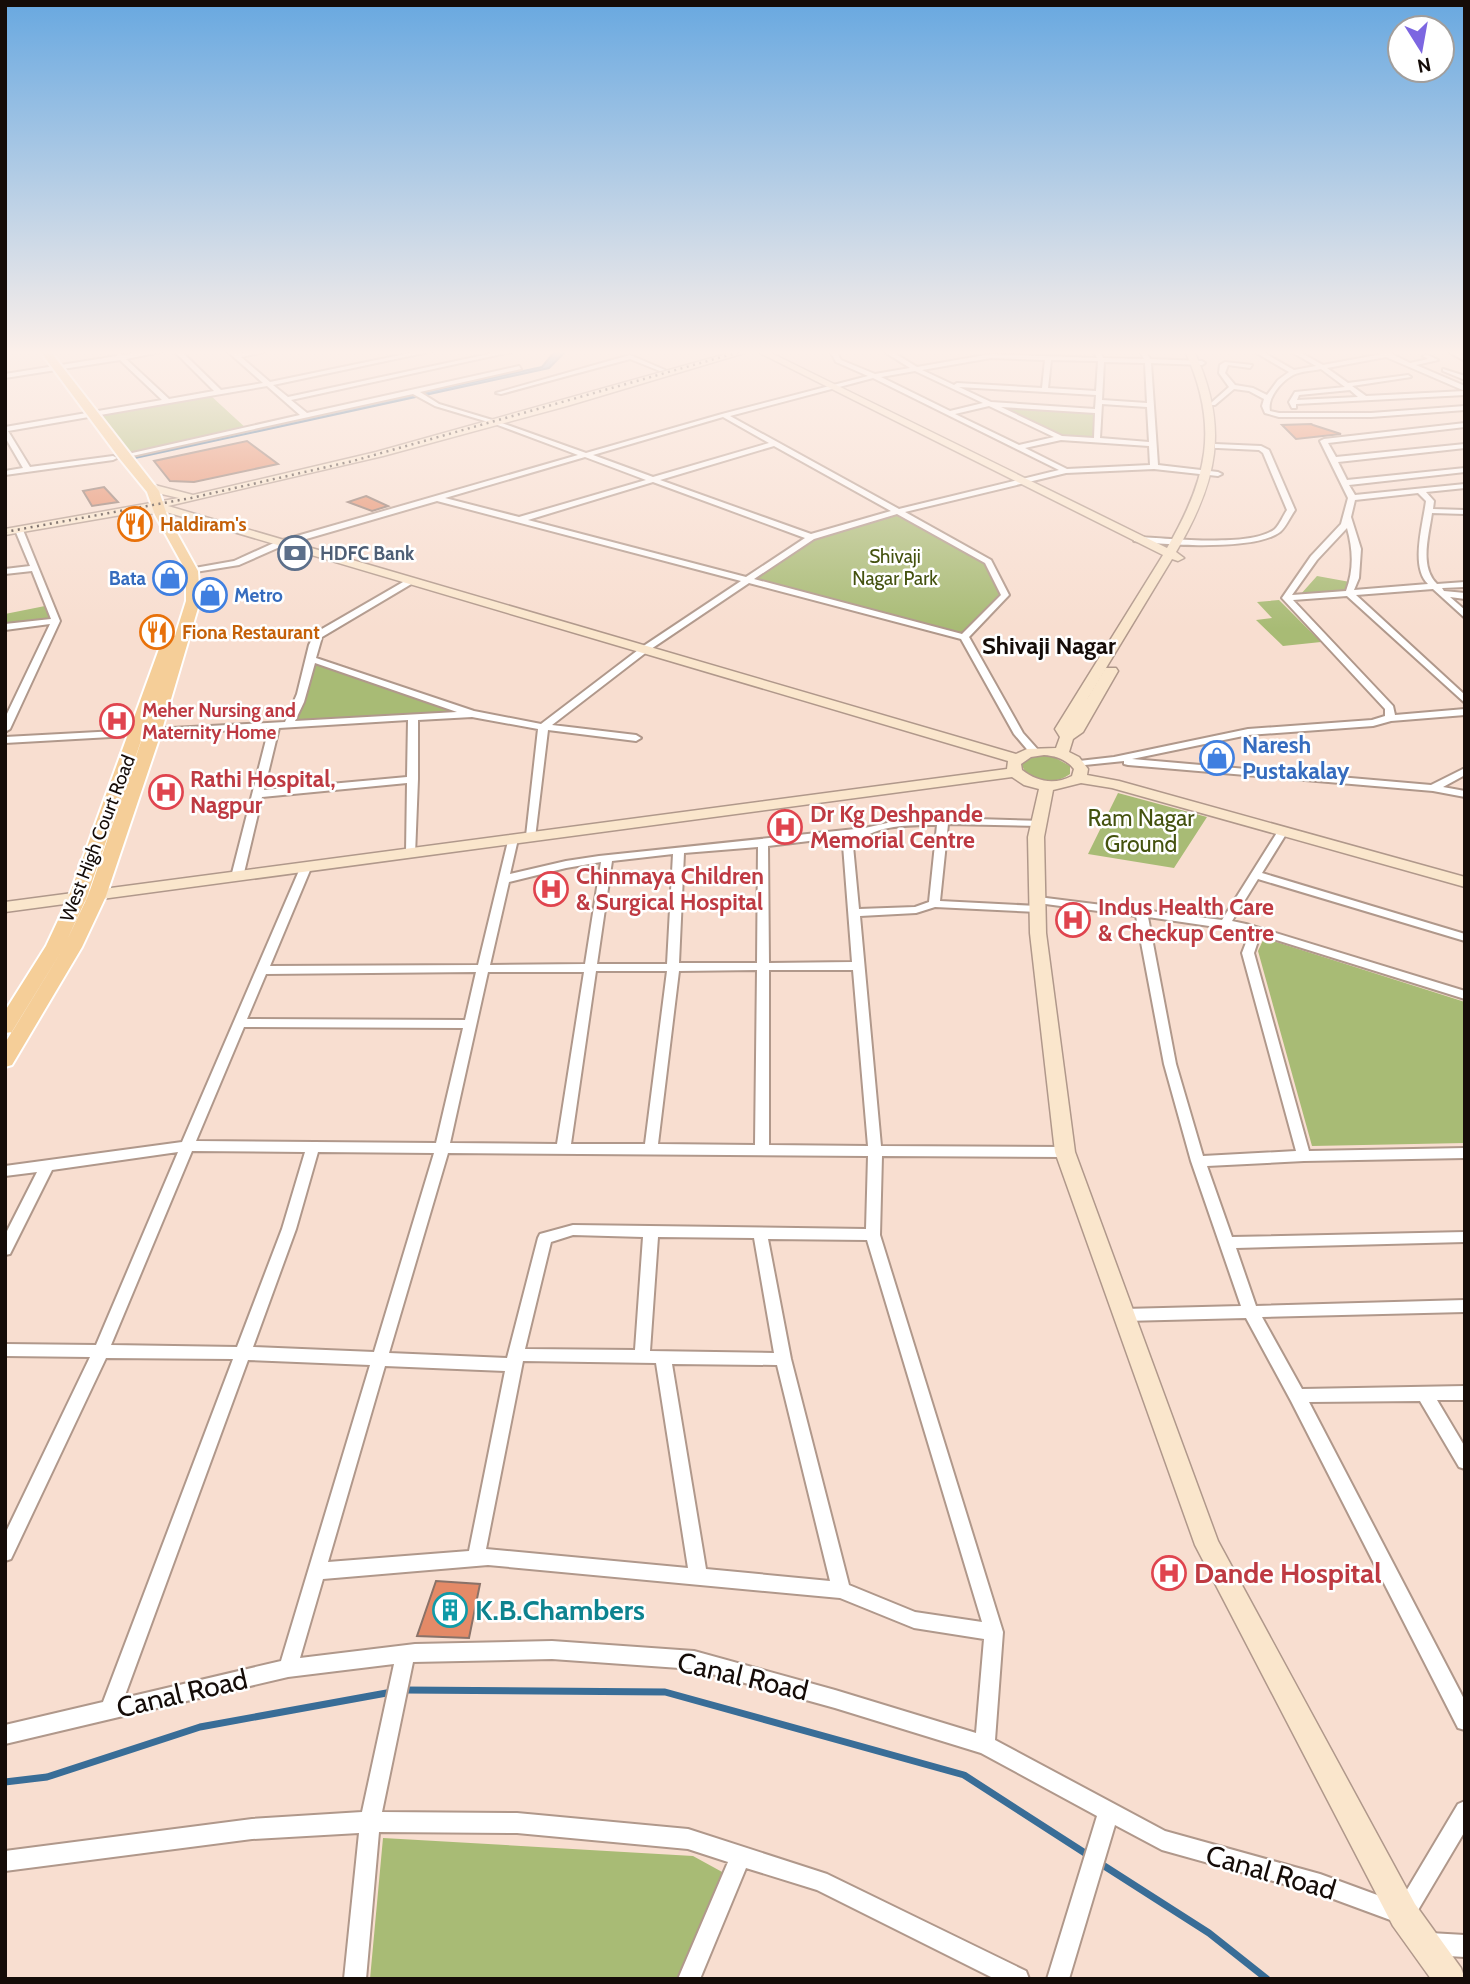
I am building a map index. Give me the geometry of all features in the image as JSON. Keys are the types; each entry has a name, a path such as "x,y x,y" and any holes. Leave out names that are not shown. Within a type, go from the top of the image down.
{"main road":[{"name":"West High Court Road","path":"5,1027 55,946 77,899 144,734 193,601 192,571 152,509 134,488 108,444"},
{"name":"West High Court Road","path":"5,1060 73,947 97,896 182,603 182,573 152,509 153,491 118,457"}],"street":[{"path":"13,444 28,470"},
{"path":"5,473 118,457 180,444"},
{"path":"152,509 187,496 399,444"},
{"path":"5,529 19,530 152,509 419,444"},
{"path":"552,444 811,537"},
{"path":"192,571 236,564 283,542 624,444"},
{"path":"518,520 773,444"},
{"path":"776,444 988,562 1005,595 964,637"},
{"path":"947,444 1173,556"},
{"path":"1012,444 1066,471"},
{"path":"1019,447 1035,444"},
{"path":"1153,444 1154,467"},
{"path":"1210,444 1213,473"},
{"path":"1286,598 1314,558 1346,525 1352,498 1325,444"},
{"path":"1061,754 1067,737 1062,729 1182,541 1213,473 1218,446 1261,447 1266,452 1290,510 1277,531 1260,540 1182,541 1137,538"},
{"path":"1332,460 1465,446"},
{"path":"531,836 543,727 645,649 811,537 898,512 1066,471 1154,467 1213,473"},
{"path":"1344,483 1465,470"},
{"path":"147,484 157,490 187,496"},
{"path":"1352,498 1465,486"},
{"path":"1420,491 1430,501 1423,555 1427,579 1465,615"},
{"path":"200,519 207,497"},
{"path":"436,498 964,637 1019,734 1035,751 1061,754 1079,771 1114,784 1465,882"},
{"path":"5,529 166,509 645,649 1016,766 1028,781 1047,786 1066,785 1079,771 1114,760 1248,732 1373,723 1390,718 1465,712"},
{"path":"1429,511 1465,512"},
{"path":"1347,517 1357,549 1355,578 1349,593"},
{"path":"5,729 57,621 19,530"},
{"path":"5,572 35,568"},
{"path":"288,724 295,715 311,659 312,646 318,635 410,581"},
{"path":"1440,591 1465,584"},
{"path":"1286,598 1349,593 1440,591 1465,596"},
{"path":"1349,593 1465,700"},
{"path":"1286,598 1390,708 1390,718"},
{"path":"5,627 57,621"},
{"path":"311,659 472,714 543,727 636,738"},
{"path":"5,740 472,714"},
{"path":"411,853 413,717"},
{"path":"237,877 275,725"},
{"path":"5,907 513,839 1016,766 1035,751"},
{"path":"1114,760 1433,788 1465,794"},
{"path":"1433,788 1465,771"},
{"path":"258,794 413,779"},
{"path":"1047,786 1037,837 1038,933 1065,1152 1207,1545 1404,1915 1450,1979"},
{"path":"503,880 530,872 607,860 943,821 1040,823"},
{"path":"934,904 943,821"},
{"path":"866,831 858,834 848,845 875,1151 873,1235 994,1632 985,1745"},
{"path":"1225,924 1283,831"},
{"path":"288,1668 442,1148 513,839"},
{"path":"762,843 762,1150"},
{"path":"651,1149 673,968 679,852"},
{"path":"563,1149 607,860"},
{"path":"5,1553 101,1351 305,868"},
{"path":"1256,875 1465,938"},
{"path":"854,913 925,909 934,904 1038,905 1141,913 1225,924 1465,995"},
{"path":"1141,913 1170,1064 1198,1161 1251,1312 1465,1721"},
{"path":"1256,931 1248,953 1304,1156"},
{"path":"261,970 859,966"},
{"path":"239,1023 470,1024"},
{"path":"5,1171 189,1146 1065,1152"},
{"path":"110,1710 289,1229 313,1147"},
{"path":"1198,1161 1465,1153"},
{"path":"5,1250 47,1166"},
{"path":"477,1558 515,1360 545,1238 573,1230 873,1235"},
{"path":"642,1356 651,1231"},
{"path":"760,1233 783,1359 841,1590"},
{"path":"1227,1243 1465,1237"},
{"path":"1124,1315 1465,1306"},
{"path":"5,1350 515,1360 642,1356 783,1359"},
{"path":"663,1356 698,1576"},
{"path":"1297,1396 1465,1393"},
{"path":"1425,1394 1465,1462"},
{"path":"317,1571 477,1558 698,1576 841,1590 914,1619 994,1632"},
{"name":"Canal Road","path":"5,1735 288,1668 405,1654 552,1650 694,1660 985,1745 1107,1817 1162,1840 1320,1884 1404,1915"},
{"path":"355,1979 370,1822 405,1654"},
{"path":"1404,1915 1465,1811"},
{"path":"1058,1979 1107,1817"},
{"path":"5,1861 251,1829 370,1822 517,1823 688,1839 820,1881 1018,1979"},
{"path":"689,1979 741,1856"},
{"path":"1425,1944 1465,1946"}],"green space":[{"path":"118,444 190,444 128,458"},
{"name":"Shivaji Nagar Park","path":"898,512 987,562 1005,595 964,637 748,580 811,537"},
{"path":"1317,576 1350,582 1346,592 1300,595"},
{"path":"1279,600 1321,642 1283,646 1256,620 1272,618 1257,602"},
{"path":"50,605 56,621 5,627 5,614"},
{"path":"314,662 472,714 293,723"},
{"path":"1035,756 1052,756 1070,766 1070,774 1050,781 1030,776 1022,765 1024,761"},
{"name":"Ram Nagar Ground","path":"1118,793 1207,817 1174,868 1088,854"},
{"path":"1264,938 1465,1002 1465,1143 1312,1146 1258,951"},
{"path":"383,1838 693,1856 724,1873 678,1979 370,1979"}],"water":[{"path":"193,444 201,444 135,458"}],"building":[{"path":"235,444 250,444 278,464 194,482 170,481 154,461"},
{"path":"104,487 118,502 92,506 83,491"},
{"path":"366,496 388,506 372,511 348,502"},
{"name":"K.B.Chambers","path":"436,1581 480,1584 469,1638 417,1636"}],"waterway":[{"path":"404,1690 665,1692 964,1775 1088,1855"},
{"path":"5,1782 47,1777 200,1727 392,1692"},
{"path":"1098,1862 1209,1933 1267,1979"}],"railway":[{"path":"5,532 191,498 353,461 415,444"}],"place":[{"name":"Haldiram's","path":"135,524"},
{"name":"HDFC Bank","path":"295,553"},
{"name":"Bata","path":"170,578"},
{"name":"Metro","path":"210,595"},
{"name":"Fiona Restaurant","path":"157,632"},
{"name":"Meher Nursing and Maternity Home","path":"117,721"},
{"name":"Naresh Pustakalay","path":"1217,758"},
{"name":"Rathi Hospital, Nagpur","path":"166,792"},
{"name":"Dr Kg Deshpande Memorial Centre","path":"785,827"},
{"name":"Chinmaya Children & Surgical Hospital","path":"551,889"},
{"name":"Indus Health Care & Checkup Centre","path":"1073,920"},
{"name":"Dande Hospital","path":"1169,1573"},
{"name":"K.B.Chambers","path":"450,1610"}],"district":[{"name":"Shivaji Nagar","path":"1049,646"}]}
